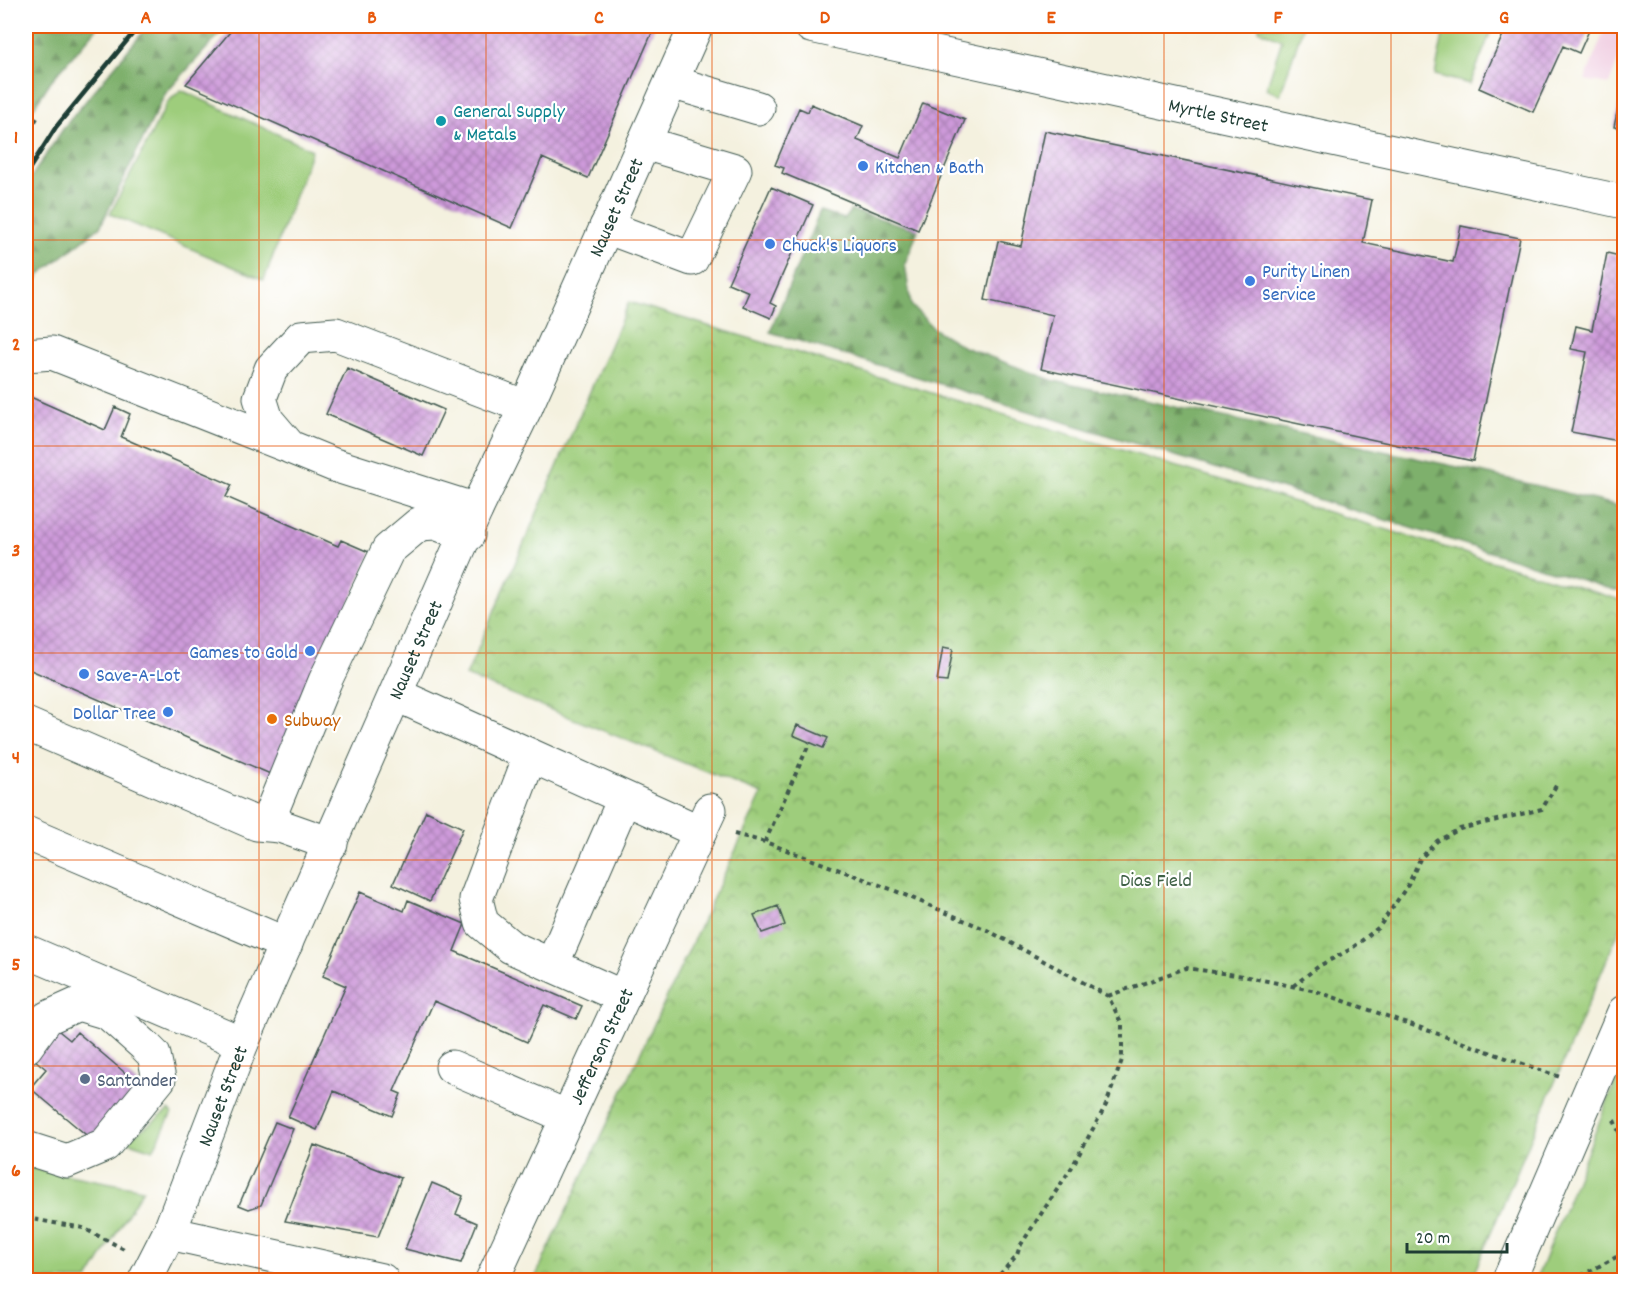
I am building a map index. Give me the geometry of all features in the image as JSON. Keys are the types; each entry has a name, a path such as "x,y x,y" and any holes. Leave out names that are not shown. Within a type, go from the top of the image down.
{"street":[{"name":"Nauset Street","path":"150,1272 169,1233 242,1043 472,522 526,407 696,26"},
{"name":"Myrtle Street","path":"812,26 1624,202"},
{"path":"671,82 758,108"},
{"path":"606,228 692,259 735,170 644,142"},
{"path":"290,447 267,420 260,398 271,369 302,337 336,334 526,407"},
{"path":"26,355 52,353 472,522"},
{"path":"276,819 325,681 388,550 418,524 472,522"},
{"path":"397,695 624,799 713,825"},
{"path":"26,724 257,824 276,819 331,844"},
{"path":"530,756 476,899 482,923 510,947 623,997"},
{"path":"552,965 624,799"},
{"name":"Jefferson Street","path":"492,1281 623,997 713,825"},
{"path":"26,833 286,944"},
{"path":"26,951 242,1043"},
{"path":"26,1047 48,1018 78,1004 108,1013 144,1045 154,1055 159,1079 105,1145 67,1161 26,1148"},
{"path":"1509,1281 1624,1012"},
{"path":"452,1067 568,1117"},
{"path":"169,1233 382,1281"}],"path":[{"path":"26,114 38,120"},
{"path":"765,842 810,742"},
{"path":"1293,987 1319,966 1351,949 1379,927 1407,885 1420,860 1437,841 1460,829 1542,809 1557,783"},
{"path":"713,825 765,842 987,930 1108,996 1122,1024 1122,1060 1106,1105 1072,1167 1020,1246 1017,1256 995,1281"},
{"path":"1108,996 1186,968 1316,991 1480,1048 1526,1067 1592,1086"},
{"path":"26,1218 83,1228 150,1272"},
{"path":"1573,1281 1624,1253"}],"shaded area":[{"path":"1606,26 1624,26 1624,44 1609,84 1585,80"}],"green space":[{"path":"26,26 99,26 50,82 26,120"},
{"path":"148,26 227,26 165,94 100,227 40,274 26,295 26,185 65,126"},
{"path":"1259,26 1303,26 1280,95 1266,89 1282,40 1259,30"},
{"path":"1441,26 1486,26 1492,29 1470,84 1435,75 1444,30"},
{"path":"181,90 312,150 264,280 110,214 168,102"},
{"path":"851,210 918,230 905,264 911,305 934,329 964,347 1054,381 1472,470 1624,507 1624,593 770,332 820,211 844,219"},
{"name":"Dias Field","path":"629,302 1624,601 1624,919 1471,1280 534,1280 762,794 466,676"},
{"path":"1624,1060 1624,1280 1536,1280"},
{"path":"169,1110 172,1113 153,1150 126,1141"},
{"path":"26,1167 143,1189 88,1280 26,1280"}],"building":[{"name":"General Supply & Metals","path":"235,26 655,26 588,178 542,158 512,228 186,84"},
{"path":"993,26 1008,26 1007,30"},
{"path":"1507,26 1591,26 1579,53 1563,46 1533,112 1479,88"},
{"path":"1624,84 1624,129 1614,127"},
{"name":"Kitchen & Bath","path":"923,103 965,120 918,230 782,173 784,168 775,165 799,108 808,112 811,104 863,126 857,140 900,158"},
{"name":"Purity Linen Service","path":"1045,131 1372,200 1363,243 1453,262 1461,226 1520,238 1473,461 1041,369 1053,315 985,300 998,241 1021,246"},
{"name":"Chuck's Liquors","path":"771,187 813,205 770,303 776,306 771,318 743,306 749,292 728,283"},
{"path":"1607,253 1624,257 1624,442 1571,432 1587,352 1571,349 1576,326 1592,330"},
{"path":"347,368 444,410 423,456 326,414"},
{"path":"26,395 105,430 115,407 130,414 121,437 232,485 226,497 338,546 341,540 371,553 275,776 26,668"},
{"path":"943,647 953,649 947,682 937,681"},
{"path":"797,725 828,738 823,748 793,735"},
{"path":"426,811 463,828 430,901 393,884"},
{"path":"360,892 404,911 408,900 465,924 454,951 582,1006 576,1019 544,1005 527,1042 434,1001 394,1091 401,1094 392,1116 334,1091 317,1130 288,1117 346,986 323,976"},
{"path":"778,906 785,925 762,933 754,915"},
{"name":"Santander","path":"54,1027 70,1040 77,1032 144,1089 97,1144 30,1088 46,1069 29,1055"},
{"path":"275,1122 293,1129 261,1205 249,1209 239,1205"},
{"path":"314,1145 401,1178 378,1237 285,1221"},
{"path":"432,1183 463,1196 456,1214 477,1223 461,1263 405,1249"}],"railway":[{"path":"26,174 56,127 139,26"}],"place":[{"name":"General Supply & Metals","path":"441,121"},
{"name":"Kitchen & Bath","path":"863,166"},
{"name":"Chuck's Liquors","path":"770,244"},
{"name":"Purity Linen Service","path":"1250,281"},
{"name":"Games to Gold","path":"310,651"},
{"name":"Save-A-Lot","path":"84,674"},
{"name":"Dollar Tree","path":"168,712"},
{"name":"Subway","path":"272,719"},
{"name":"Santander","path":"85,1079"}]}
